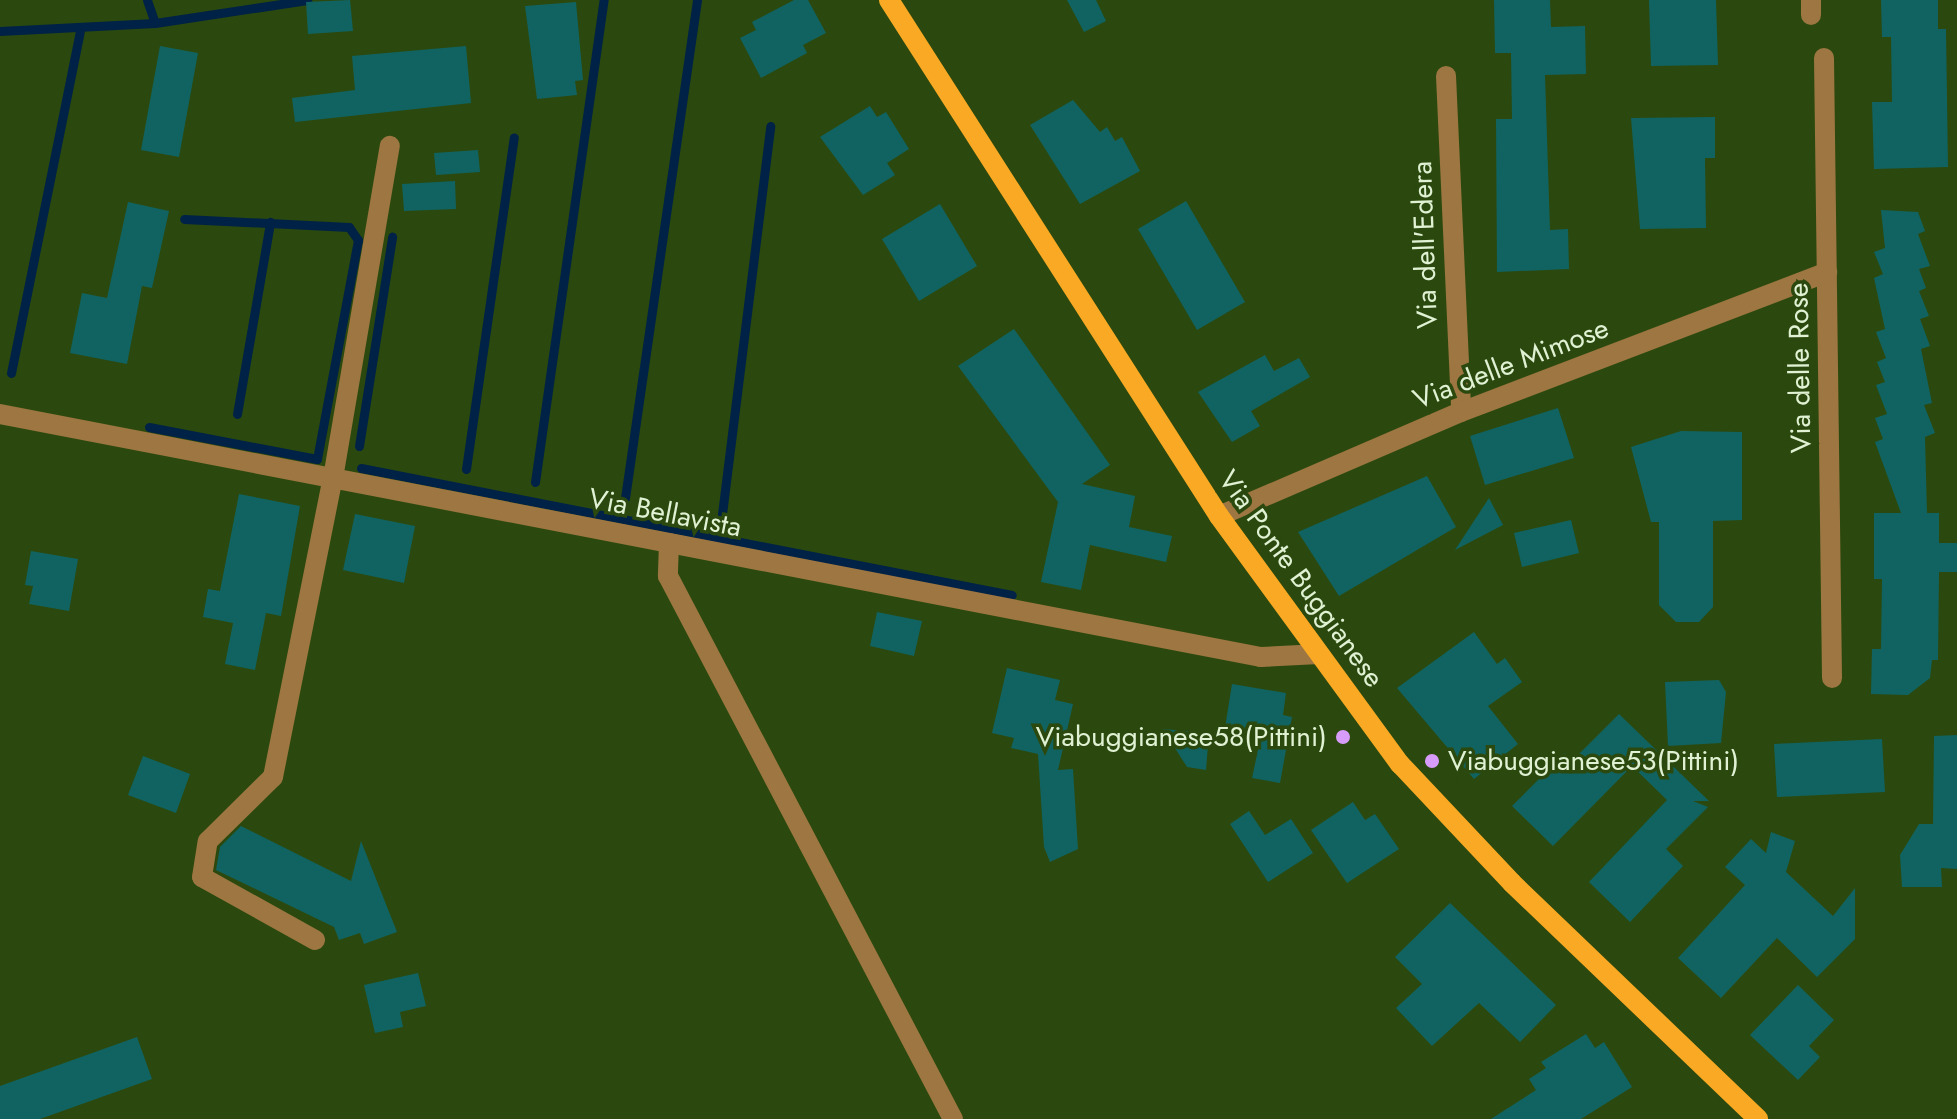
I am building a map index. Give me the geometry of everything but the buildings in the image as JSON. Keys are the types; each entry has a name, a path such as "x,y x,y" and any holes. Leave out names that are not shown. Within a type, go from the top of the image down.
{"main road":[{"name":"Via Ponte Buggianese","path":"889,0 1219,516 1400,764 1482,850 1758,1119"}],"street":[{"name":"Via delle Rose","path":"1824,58 1832,678"},
{"name":"Via dell'Edera","path":"1446,76 1461,412"},
{"path":"315,940 202,877 208,841 273,777 333,478 390,146"},
{"name":"Via delle Mimose","path":"1219,516 1461,412 1827,272"},
{"name":"Via Bellavista","path":"0,414 1261,657 1319,654"},
{"path":"669,543 668,576 953,1119"}],"waterway":[{"path":"147,0 155,23"},
{"path":"0,31 155,23 307,0"},
{"path":"535,482 604,0"},
{"path":"625,498 697,0"},
{"path":"11,373 80,32"},
{"path":"722,514 770,126"},
{"path":"466,469 514,137"},
{"path":"149,427 317,459 358,240 349,227 184,219"},
{"path":"237,414 270,222"},
{"path":"359,446 392,237"},
{"path":"361,468 1012,595"}],"place":[{"name":"Viabuggianese58(Pittini)","path":"1343,737"},
{"name":"Viabuggianese53(Pittini)","path":"1432,761"}]}
